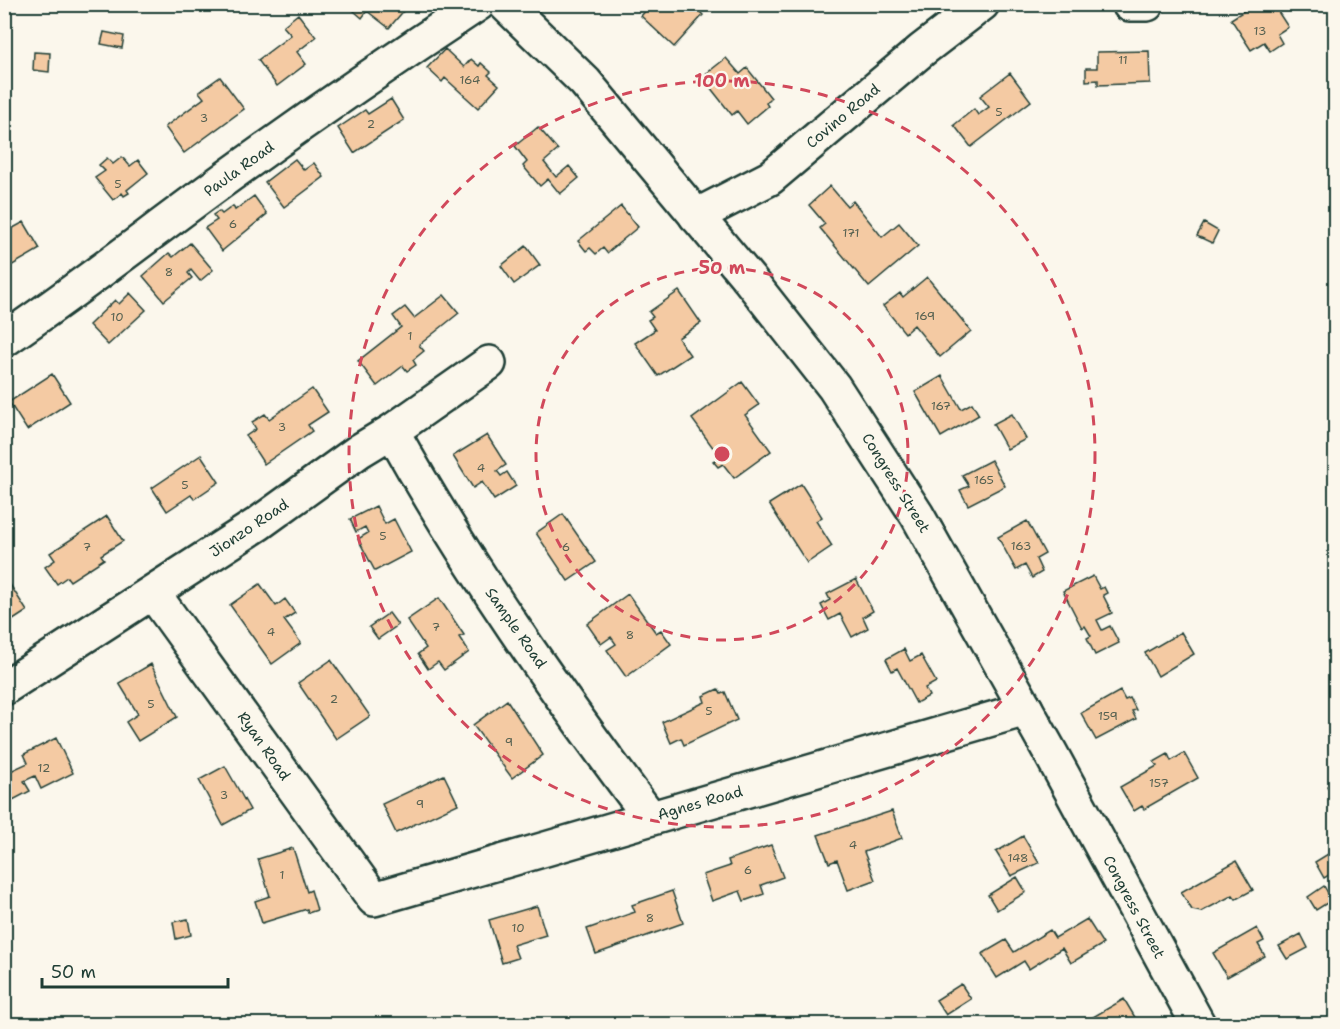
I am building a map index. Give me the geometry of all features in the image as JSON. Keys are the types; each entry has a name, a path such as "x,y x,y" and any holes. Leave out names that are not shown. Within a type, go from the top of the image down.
{"street":[{"name":"Paula Road","path":"4,340 80,288 244,165 371,75 478,4"},
{"name":"Congress Street","path":"505,4 585,82 834,387 917,515 1198,1024"},
{"name":"Covino Road","path":"696,216 770,178 922,50 982,4"},
{"path":"1129,4 1147,4"},
{"name":"Jionzo Road","path":"4,688 258,524 359,451 392,431 489,363"},
{"name":"Sample Road","path":"392,431 425,490 486,585 650,817"},
{"name":"Ryan Road","path":"153,593 374,899"},
{"name":"Agnes Road","path":"374,899 1026,709"}],"building":[{"path":"346,4 402,4 406,8 389,28 367,11 362,18"},
{"path":"645,4 692,4 703,15 674,47 641,16 648,8"},
{"path":"1255,4 1273,4 1288,27 1277,34 1282,43 1270,51 1264,42 1251,50 1231,19"},
{"path":"298,14 316,37 297,52 306,64 277,86 258,60 291,35 283,26"},
{"path":"104,32 124,36 122,48 101,44"},
{"path":"445,49 464,67 471,59 479,66 481,63 491,72 488,75 499,85 478,108 445,78 442,82 427,68"},
{"path":"1149,51 1150,83 1098,85 1098,80 1086,81 1086,68 1097,68 1097,52"},
{"path":"34,52 50,53 49,72 33,70"},
{"path":"726,58 740,74 747,68 771,98 766,103 768,106 747,124 737,111 732,115 702,77"},
{"path":"1010,73 1031,101 971,147 954,125 974,109 978,115 989,107 980,96"},
{"path":"220,77 244,109 184,153 165,127 204,98 199,92"},
{"path":"4,97 13,123 4,126"},
{"path":"391,99 404,120 354,153 338,128 365,110 368,114"},
{"path":"538,127 558,150 544,162 556,177 569,166 579,178 560,194 548,179 540,186 523,166 527,162 515,146"},
{"path":"122,157 130,166 138,160 148,173 127,190 129,193 124,196 122,193 113,200 95,178 105,171 99,165 107,158 113,164"},
{"path":"295,159 304,170 314,163 324,177 284,207 265,182"},
{"path":"830,186 847,206 853,201 882,237 899,223 918,246 869,287 820,228 825,224 809,205"},
{"path":"254,196 267,214 222,251 205,228 217,220 213,215 219,211 222,214 233,206 235,210"},
{"path":"621,206 638,227 607,253 603,248 596,254 590,248 586,251 578,241"},
{"path":"24,222 40,249 4,270 4,233"},
{"path":"1204,223 1218,231 1212,243 1197,236"},
{"path":"190,243 213,270 200,281 191,270 188,273 192,278 164,301 143,276 169,253 173,257"},
{"path":"526,246 540,265 514,284 501,266"},
{"path":"927,277 971,331 940,357 914,325 905,333 883,306 900,293 903,297"},
{"path":"679,291 701,323 678,338 690,355 658,376 635,343 655,330 648,320 653,317 649,312"},
{"path":"130,293 146,310 108,345 89,325 115,300 119,304"},
{"path":"444,295 459,313 419,345 424,351 413,360 416,365 407,371 403,366 377,386 358,361 401,327 393,316 405,307 414,318"},
{"path":"52,374 70,402 27,430 9,402"},
{"path":"942,376 961,409 972,403 979,415 941,437 915,392"},
{"path":"742,382 759,405 745,415 771,451 734,478 723,464 718,467 713,461 720,457 692,419"},
{"path":"312,389 328,412 308,425 312,431 264,464 246,436 256,429 252,422 265,414 269,419"},
{"path":"1012,414 1026,439 1007,449 993,424"},
{"path":"487,435 506,465 497,471 501,476 507,472 516,486 494,500 482,482 473,488 453,456"},
{"path":"201,455 219,482 194,499 191,495 167,511 152,488"},
{"path":"991,460 1005,486 968,505 960,490 969,486 962,475"},
{"path":"801,484 822,517 816,521 832,546 807,563 769,504"},
{"path":"376,506 385,524 394,519 411,552 375,571 358,539 368,533 365,527 356,532 350,519"},
{"path":"563,514 596,562 568,581 536,533"},
{"path":"107,516 123,541 101,555 104,559 70,581 67,577 57,584 45,567 55,560 50,553"},
{"path":"1027,521 1045,554 1036,559 1042,572 1032,578 1025,565 1016,570 998,537"},
{"path":"1093,576 1100,589 1104,587 1107,593 1103,595 1112,613 1097,620 1102,630 1110,626 1119,643 1095,655 1087,638 1091,636 1085,626 1082,628 1063,591"},
{"path":"856,579 873,611 863,617 868,628 852,637 840,614 829,620 821,605 830,600 827,594"},
{"path":"9,583 27,611 4,626 4,586"},
{"path":"260,584 276,606 285,599 295,613 284,620 301,643 272,664 230,605"},
{"path":"628,594 656,633 661,630 671,644 626,677 607,650 616,644 611,637 601,644 587,624"},
{"path":"439,598 464,635 459,637 469,652 444,670 438,662 428,669 418,654 426,648 407,620"},
{"path":"389,613 398,625 378,639 369,627"},
{"path":"1181,632 1194,654 1158,676 1145,653"},
{"path":"904,649 910,661 921,655 936,682 925,688 929,696 916,703 897,668 892,671 886,659"},
{"path":"331,660 370,716 336,739 298,683"},
{"path":"151,664 177,717 138,741 126,722 138,714 119,683"},
{"path":"718,689 721,694 725,692 737,720 684,745 681,738 671,743 662,722 705,702 703,696"},
{"path":"1120,691 1125,700 1130,698 1136,710 1132,711 1136,719 1096,740 1081,713"},
{"path":"507,700 543,755 512,778 473,725"},
{"path":"56,738 73,773 41,789 35,776 24,781 30,791 11,801 4,787 4,774 28,763 24,754"},
{"path":"1184,753 1198,778 1144,809 1142,806 1134,811 1120,787 1157,766 1154,762 1168,754 1171,761"},
{"path":"225,766 250,810 223,825 199,780"},
{"path":"444,775 458,804 396,833 382,804"},
{"path":"1336,782 1336,804 1327,786"},
{"path":"892,811 902,838 864,852 875,880 848,890 837,860 829,863 818,835"},
{"path":"1023,836 1039,863 1011,876 996,852"},
{"path":"771,845 783,877 761,885 764,894 744,901 740,891 712,901 703,875 730,866 728,860"},
{"path":"293,848 307,892 311,890 317,910 308,913 307,909 262,923 255,901 270,896 258,859"},
{"path":"1336,849 1336,871 1324,878 1315,862"},
{"path":"1236,861 1253,890 1236,899 1233,895 1201,912 1192,910 1181,892"},
{"path":"1017,877 1026,892 997,910 988,895"},
{"path":"1324,886 1332,900 1316,910 1308,897"},
{"path":"672,891 683,923 596,954 587,929 635,912 632,905"},
{"path":"537,906 546,935 513,945 518,958 502,963 489,920"},
{"path":"188,919 191,935 176,939 173,922"},
{"path":"1087,919 1103,944 1071,963 1062,948 1029,969 1024,961 997,978 982,954 1006,940 1014,952 1050,930 1055,938"},
{"path":"1257,928 1264,941 1258,944 1265,956 1227,977 1213,953"},
{"path":"1301,934 1308,948 1287,959 1279,946"},
{"path":"961,984 971,999 946,1015 936,1000"},
{"path":"1124,999 1139,1024 1081,1024"}]}
